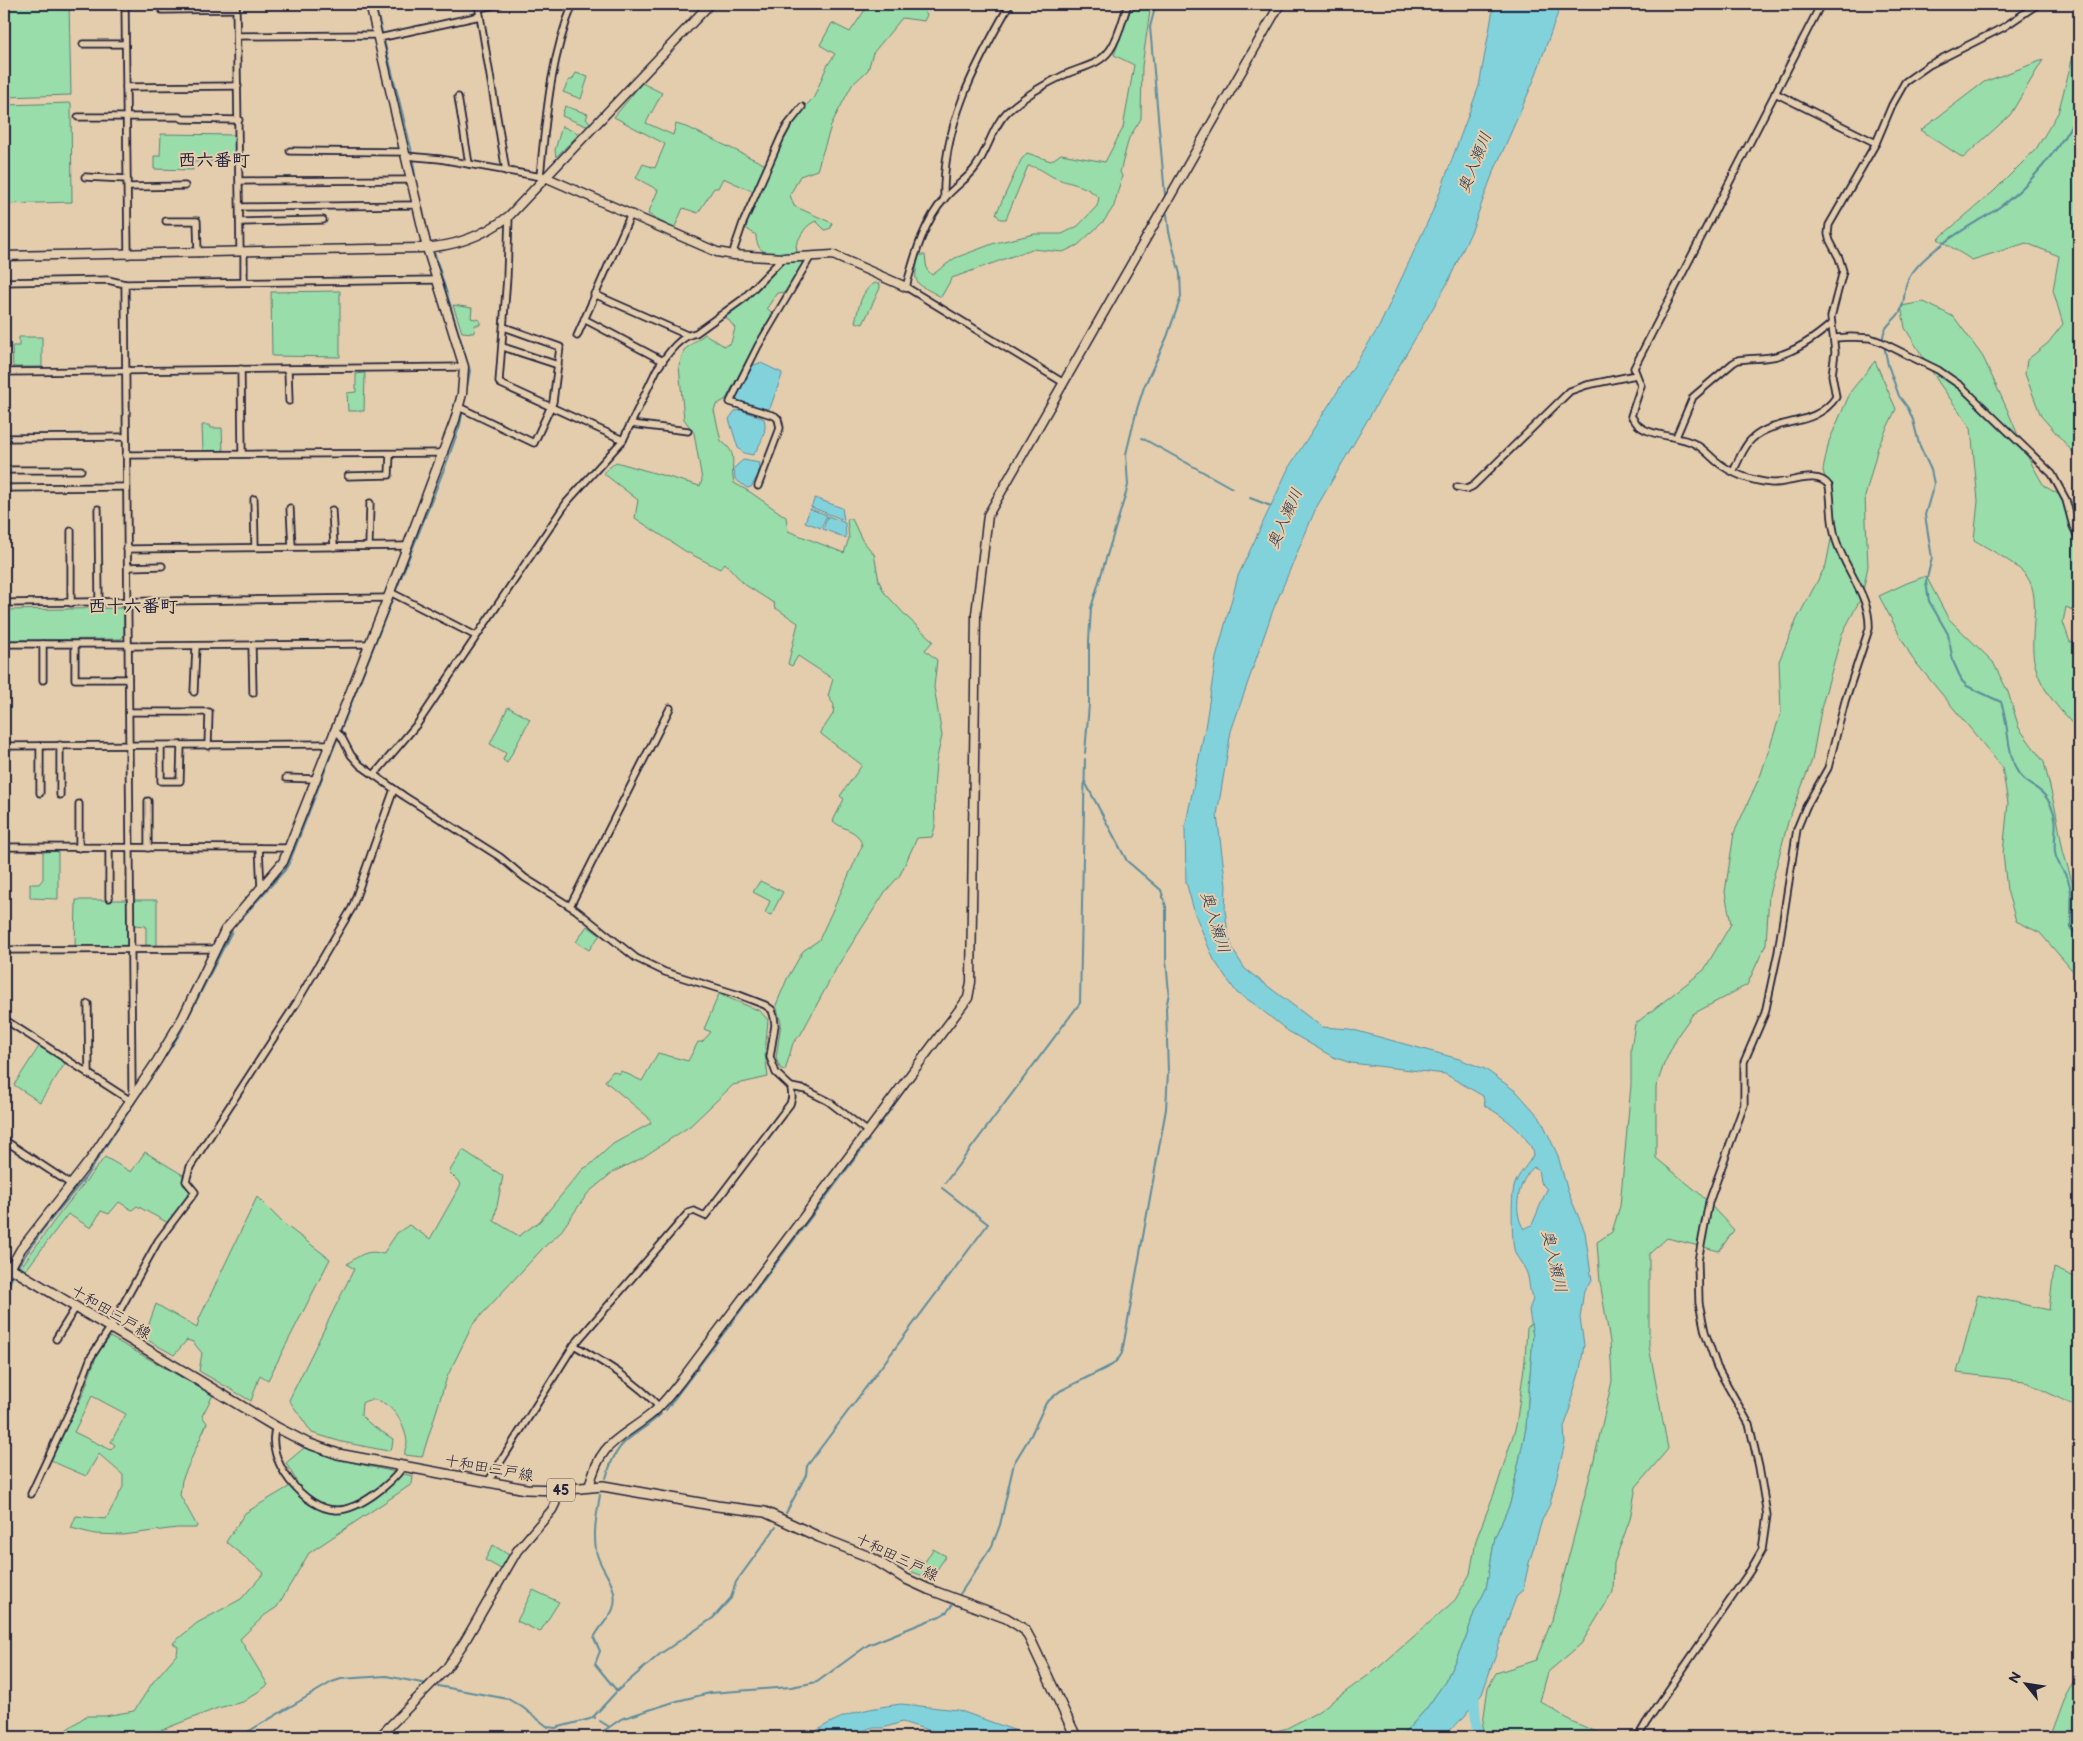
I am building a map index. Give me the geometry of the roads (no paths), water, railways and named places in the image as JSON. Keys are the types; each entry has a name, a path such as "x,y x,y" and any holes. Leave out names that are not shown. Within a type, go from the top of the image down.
{"main road":[{"name":"十和田三戸線","path":"7,1266 276,1427 307,1443 338,1454 526,1489 558,1490 604,1486 717,1506 765,1512 819,1537 872,1558 904,1578 1006,1618 1026,1633 1076,1737"}],"street":[{"path":"124,4 128,255"},
{"path":"4,1279 7,1266 72,1185 132,1099 175,1031 215,949 230,923 279,867 290,848 328,744 337,733 369,644 392,595 407,546 462,409 464,367 427,248 410,180 409,155 381,37 370,4"},
{"path":"500,4 478,6 506,171"},
{"path":"542,177 548,99 559,46 573,4"},
{"path":"4,256 427,248 454,244 476,237 509,216 542,177 710,4"},
{"path":"944,199 947,149 963,93 983,51 1010,4"},
{"path":"906,287 918,246 926,227 944,199 975,168 996,128 1008,112 1064,75 1092,65 1110,50 1128,4"},
{"path":"589,1487 597,1464 611,1442 650,1416 680,1382 961,1008 969,992 976,614 986,521 1280,4"},
{"path":"1638,1737 1646,1722 1750,1571 1762,1550 1765,1537 1767,1515 1754,1441 1749,1424 1717,1367 1705,1332 1699,1303 1698,1261 1709,1202 1744,1105 1744,1062 1765,1013 1779,944 1797,829 1806,807 1828,768 1845,701 1869,630 1869,619 1865,603 1836,541 1832,527 1829,486 1826,481 1821,478 1775,483 1744,478 1718,462 1698,445 1676,437 1649,431 1636,424 1631,416 1641,390 1635,364 1821,4"},
{"path":"1732,472 1752,439 1762,432 1812,416 1830,406 1836,397 1832,376 1835,352 1831,317 1842,271 1840,258 1828,234 1829,225 1876,142 1892,104 1905,82 1916,72 2004,27 2038,4"},
{"path":"162,10 236,6 240,222 244,282"},
{"path":"237,36 381,37 480,16"},
{"path":"83,44 125,44"},
{"path":"126,87 238,86"},
{"path":"1774,93 1876,142"},
{"path":"458,96 469,164"},
{"path":"732,255 749,209 781,137 802,107"},
{"path":"78,117 179,116 183,120 239,120"},
{"path":"290,151 409,155 542,177 717,252 732,255 783,258 838,256 906,287 1064,383"},
{"path":"84,177 127,179"},
{"path":"240,181 410,180"},
{"path":"128,187 185,186"},
{"path":"240,207 416,205"},
{"path":"577,336 631,214"},
{"path":"509,216 503,347 499,382 623,440"},
{"path":"240,222 322,220"},
{"path":"166,221 197,221 198,253"},
{"path":"758,486 780,428 778,419 775,416 730,402 758,346 811,256"},
{"path":"374,774 418,723 567,502 623,440 663,360 688,335 696,333 743,299 783,258"},
{"path":"4,282 108,280 125,284 437,280"},
{"path":"125,284 132,1099"},
{"path":"594,294 688,335"},
{"path":"584,319 663,360"},
{"path":"1676,437 1693,397 1733,363 1738,360 1776,356 1789,352 1814,338 1831,324"},
{"path":"462,409 534,443 552,406 560,347 504,326"},
{"path":"1834,338 1870,338 1881,342 1938,370 1961,386 2052,474 2066,500 2073,526 2079,539"},
{"path":"503,347 558,365"},
{"path":"4,372 464,367"},
{"path":"241,369 242,454"},
{"path":"288,369 289,401"},
{"path":"1457,487 1468,489 1473,486 1570,391 1587,385 1636,375"},
{"path":"631,424 688,431"},
{"path":"4,438 126,437"},
{"path":"126,455 444,453"},
{"path":"348,476 389,475 390,454"},
{"path":"4,470 81,470"},
{"path":"4,488 126,487"},
{"path":"254,499 255,547"},
{"path":"369,546 370,504"},
{"path":"290,508 292,547"},
{"path":"98,509 99,603"},
{"path":"332,510 334,546"},
{"path":"71,603 72,532"},
{"path":"128,549 407,546"},
{"path":"128,567 162,566"},
{"path":"4,603 99,603 392,595 476,636"},
{"path":"4,644 196,646 369,644"},
{"path":"43,644 43,680"},
{"path":"75,645 75,679 128,679"},
{"path":"252,645 253,693"},
{"path":"194,692 196,646"},
{"path":"570,906 670,708"},
{"path":"129,712 209,712 208,746"},
{"path":"337,733 351,756 360,765 500,857 525,878 570,906 646,964 665,972 755,1000 772,1010 775,1024 770,1057 776,1073 791,1087 806,1090 828,1101 868,1132"},
{"path":"4,746 328,744"},
{"path":"162,746 161,781 180,781 181,745"},
{"path":"40,746 40,793"},
{"path":"60,746 60,795"},
{"path":"286,778 315,778"},
{"path":"30,1494 74,1402 91,1357 110,1328 158,1241 195,1192 186,1182 190,1167 297,1002 352,908 394,789"},
{"path":"148,801 148,848"},
{"path":"79,804 79,848"},
{"path":"4,847 290,848"},
{"path":"109,898 110,848"},
{"path":"259,848 261,889"},
{"path":"4,950 215,949"},
{"path":"88,1004 89,1074"},
{"path":"4,1019 89,1074 132,1099"},
{"path":"488,1482 574,1345 688,1213 694,1211 706,1216 790,1104 792,1097 791,1087"},
{"path":"4,1140 72,1185"},
{"path":"56,1339 76,1307"},
{"path":"574,1345 601,1361 659,1407"},
{"path":"276,1427 273,1436 273,1446 291,1484 311,1500 330,1509 344,1509 373,1496 398,1474 403,1467"},
{"path":"379,1737 453,1659 517,1550 556,1504 558,1490"}],"water":[{"name":"奥入瀬川","path":"1494,4 1561,4 1534,80 1491,178 1472,230 1447,284 1316,508 1273,610 1231,731 1217,815 1226,886 1225,910 1228,934 1233,950 1245,969 1322,1027 1350,1029 1459,1059 1485,1069 1517,1092 1541,1119 1558,1156 1568,1192 1585,1232 1592,1281 1584,1290 1580,1318 1584,1345 1580,1370 1571,1400 1571,1408 1564,1427 1565,1443 1550,1504 1542,1520 1523,1590 1517,1595 1482,1694 1465,1716 1443,1737 1401,1737 1426,1709 1445,1682 1466,1638 1474,1613 1486,1589 1495,1537 1510,1504 1526,1428 1533,1336 1529,1310 1533,1299 1527,1273 1514,1249 1512,1200 1516,1182 1534,1153 1525,1138 1514,1126 1485,1106 1483,1096 1445,1074 1351,1063 1333,1057 1288,1031 1253,1003 1237,993 1214,960 1195,914 1186,882 1185,828 1205,728 1216,658 1238,576 1289,467 1379,327 1434,208 1479,86","holes":["1534,1167 1538,1169 1540,1182 1547,1189 1532,1225 1524,1229 1518,1214 1519,1196 1528,1173"]},
{"path":"761,363 782,373 770,408 766,409 739,402 736,398 753,365"},
{"path":"741,410 764,419 765,428 761,443 753,455 744,453 738,448 729,419 735,411"},
{"path":"743,460 760,463 758,475 751,487 747,488 735,479 734,468"},
{"path":"815,498 842,508 844,520 811,507"},
{"path":"810,509 827,515 821,528 805,522"},
{"path":"828,516 845,523 846,538 823,529"},
{"path":"901,1704 958,1710 1033,1737 964,1737 928,1730 902,1722 883,1728 870,1728 848,1737 808,1737 830,1723 852,1714"}],"waterway":[{"path":"375,4 411,148 418,195"},
{"path":"1156,4 1150,27 1165,195"},
{"path":"1883,340 1884,331 1900,312 1906,283 1912,273 1939,246 1994,211 2019,191 2054,152 2079,110"},
{"path":"422,212 430,241"},
{"path":"1085,753 1089,704 1091,608 1128,485 1126,454 1137,409 1144,387 1167,337 1181,297 1180,274 1169,232 1167,214"},
{"path":"340,732 460,425 470,371 435,254"},
{"path":"1884,345 1888,365 1899,396 1908,408 1913,420 1919,444 1931,470 1934,484 1925,515 1932,558 1926,582 1929,601 1948,634 1953,661 1962,681 1967,686 2001,702 2016,769 2023,778 2045,796 2052,808 2056,826 2056,856 2070,886 2071,929 2079,937"},
{"path":"1142,438 1232,488"},
{"name":"奥入瀬川","path":"1250,498 1271,506"},
{"path":"239,921 285,870 290,861 338,737"},
{"path":"945,1183 1080,1003 1085,759"},
{"path":"960,1594 992,1546 1000,1525 1014,1463 1031,1435 1046,1403 1060,1391 1112,1365 1122,1353 1166,1109 1168,1072 1166,1008 1169,993 1166,960 1166,907 1161,890 1127,861 1085,782"},
{"path":"18,1266 44,1228 85,1178 179,1035 232,931"},
{"path":"971,1000 974,985"},
{"path":"878,1127 938,1044"},
{"path":"666,1410 869,1140"},
{"path":"786,1513 806,1475 807,1466 988,1224 942,1188"},
{"path":"4,1294 14,1274"},
{"path":"606,1478 621,1446 661,1414"},
{"path":"594,1716 617,1691 595,1664 600,1651 594,1638 612,1612 615,1600 612,1585 596,1550 595,1529 600,1495"},
{"path":"617,1691 660,1654 713,1618 731,1598 736,1582 776,1527"},
{"path":"602,1732 621,1719 677,1701 710,1693 791,1687 817,1682 868,1645 940,1616 947,1612 953,1604"},
{"path":"239,1737 332,1682 341,1679 386,1676 427,1684"},
{"path":"438,1686 508,1699 548,1727 555,1728 590,1719 594,1716 595,1718"},
{"path":"1474,1691 1477,1737"},
{"path":"600,1721 608,1726"}],"district":[{"name":"西六番町","path":"214,160"},
{"name":"西十六番町","path":"133,606"}]}
